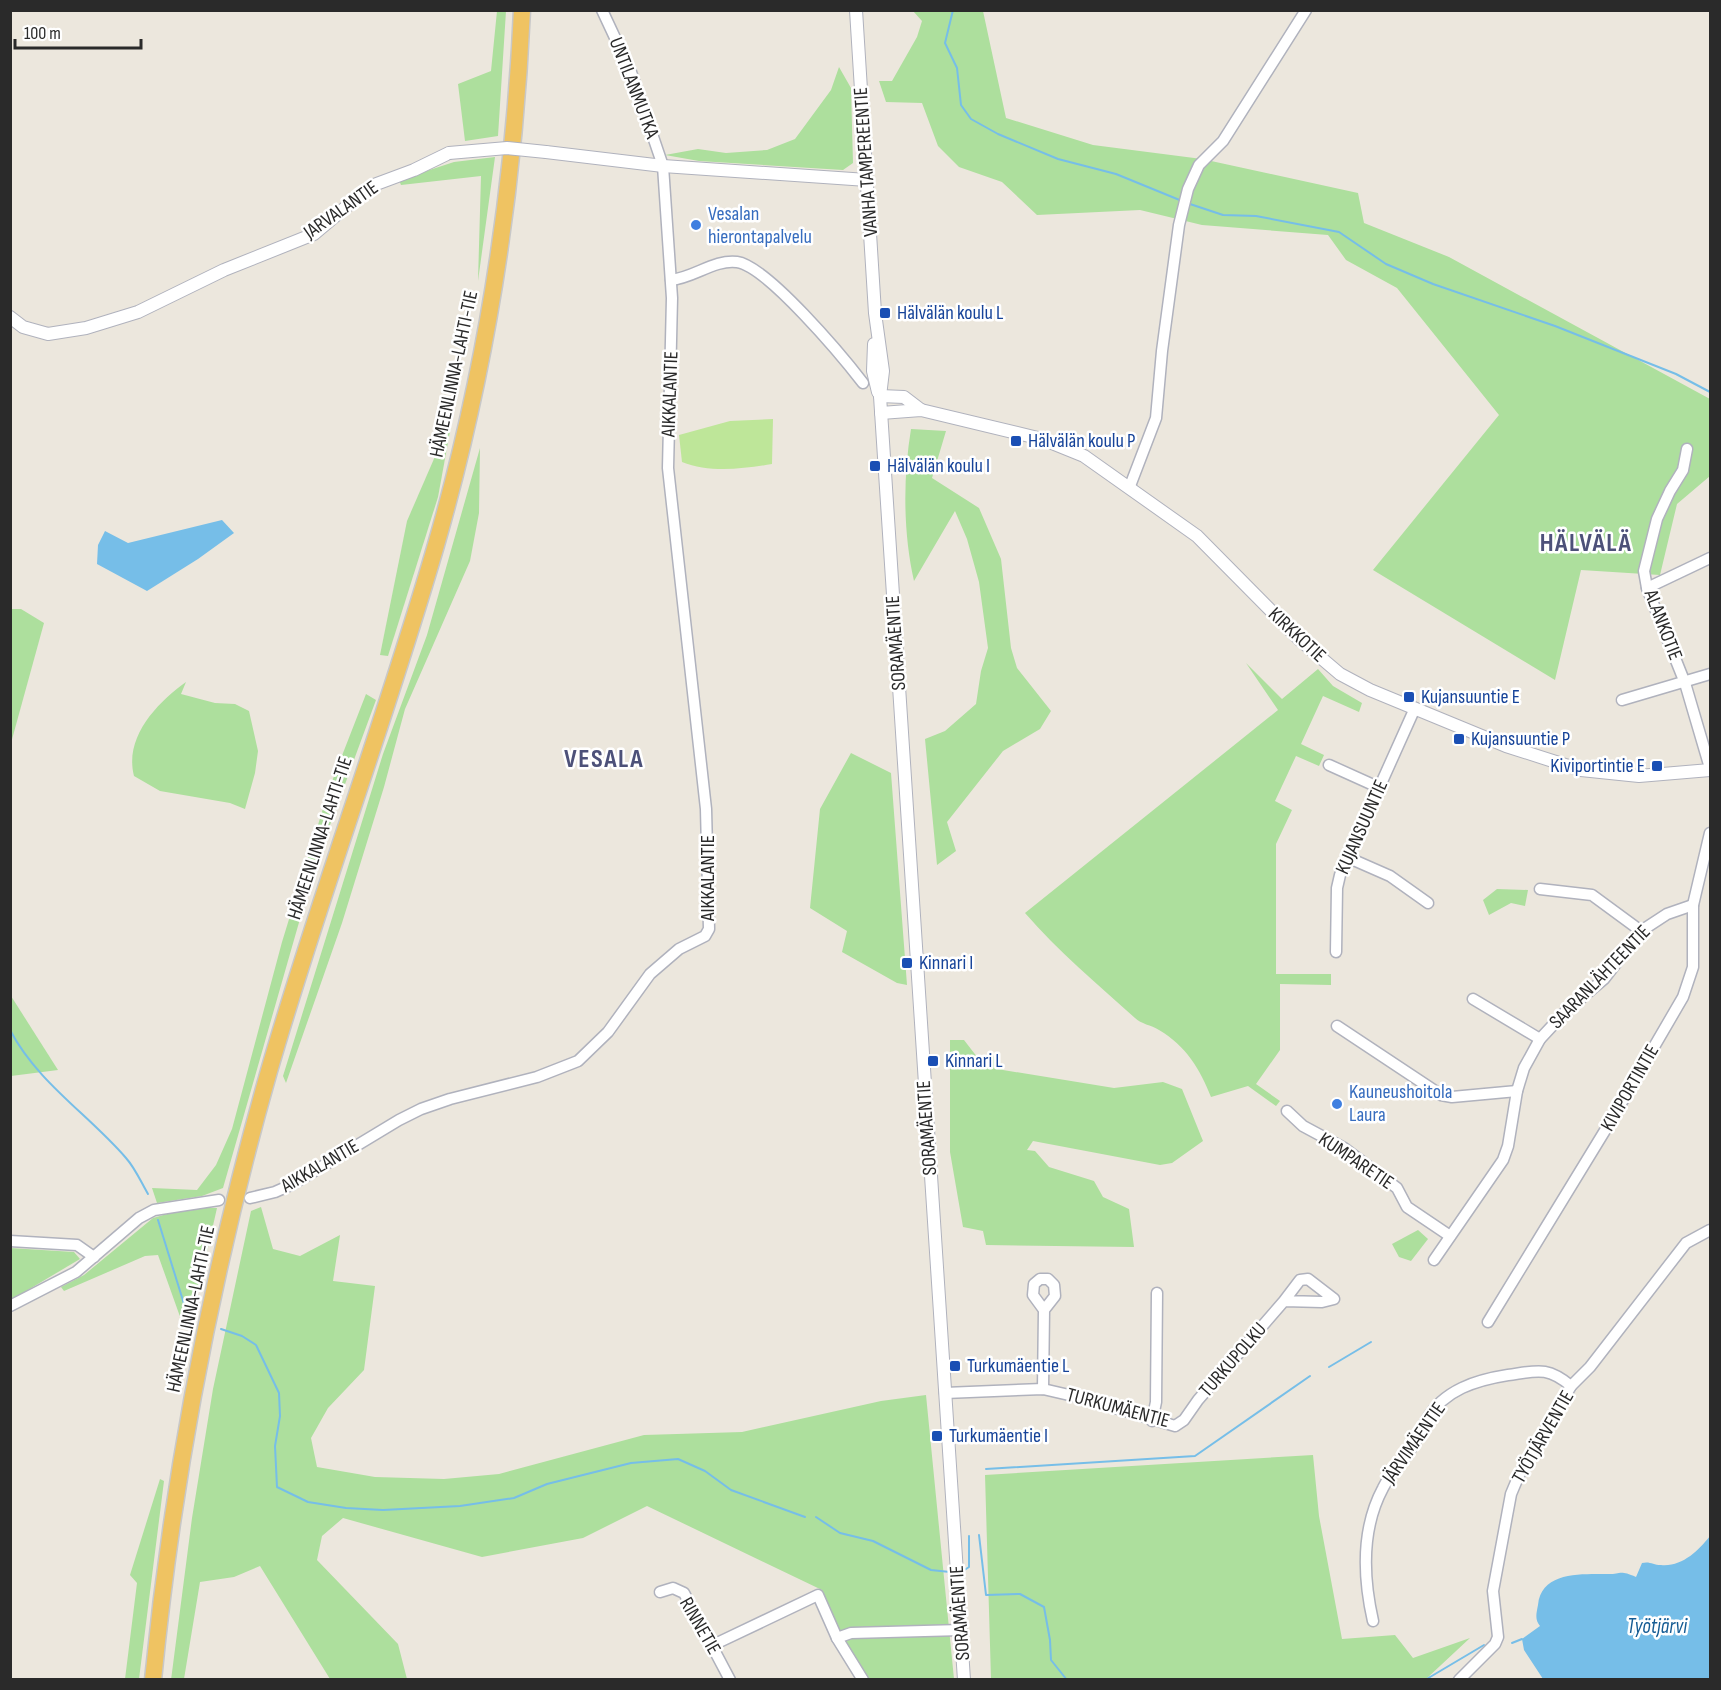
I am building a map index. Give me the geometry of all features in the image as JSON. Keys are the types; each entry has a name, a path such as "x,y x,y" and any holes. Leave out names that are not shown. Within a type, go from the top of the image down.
{"highway":[{"name":"HÄMEENLINNA-LAHTI-TIE","path":"153,1680 191,1413 242,1172 300,971 437,543 470,409 493,291 513,156 522,10"}],"street":[{"name":"UNTILANMUTKA","path":"602,10 630,72 663,166"},
{"name":"VANHA TAMPEREENTIE","path":"856,10 875,313 883,371 880,396"},
{"path":"1130,486 1156,418 1162,351 1179,225 1188,189 1199,165 1223,141 1306,10"},
{"name":"JARVALANTIE","path":"10,317 23,327 48,334 86,328 138,312 224,270 314,234 371,186 414,170 437,157 450,153 490,149 546,152 663,166 867,180"},
{"name":"AIKKALANTIE","path":"250,1198 275,1192 293,1184 421,1109 497,1086 537,1077 579,1061 608,1032 650,974 679,949 705,936 709,914 706,809 668,468 671,280 663,166"},
{"path":"671,280 724,263 747,265 772,285 839,352 862,383"},
{"name":"KIRKKOTIE","path":"880,396 904,397 921,410"},
{"name":"SORAMÄENTIE","path":"880,396 964,1680"},
{"name":"KIRKKOTIE","path":"881,413 921,410 1065,446 1130,486 1197,536 1300,640 1340,674 1370,690 1544,760 1581,770 1639,776 1710,769"},
{"name":"ALANKOTIE","path":"1687,449 1683,470 1657,519 1644,571 1647,588 1685,683 1710,769"},
{"path":"1647,588 1710,558"},
{"path":"1622,700 1710,674"},
{"name":"KUJANSUUNTIE","path":"1336,952 1337,888 1415,708"},
{"path":"1329,765 1380,788"},
{"name":"KIVIPORTINTIE","path":"1488,1322 1612,1119 1683,997 1693,967 1693,905 1710,833"},
{"path":"1349,858 1390,876 1428,903"},
{"path":"1540,890 1592,895 1641,931"},
{"name":"SAARANLÄHTEENTIE","path":"1434,1260 1503,1160 1509,1146 1517,1091 1524,1068 1540,1039 1566,1011 1604,979 1641,931 1667,914 1693,905"},
{"path":"1473,999 1540,1039"},
{"path":"1337,1026 1441,1095 1452,1097 1517,1091"},
{"name":"KUMPARETIE","path":"1287,1111 1303,1126 1344,1148 1397,1188 1407,1207 1450,1236"},
{"path":"10,1306 76,1272 139,1218 154,1210 219,1200"},
{"name":"TYÖTJÄRVENTIE","path":"1459,1680 1495,1644 1498,1637 1493,1591 1511,1494 1519,1475 1571,1386 1590,1367 1686,1243 1710,1230"},
{"path":"10,1241 77,1245 94,1257"},
{"path":"1152,1421 1156,1402 1157,1293"},
{"name":"TURKUPOLKU","path":"1184,1420 1198,1400 1284,1301"},
{"path":"1043,1389 1044,1310"},
{"name":"JÄRVIMÄENTIE","path":"1373,1621 1367,1592 1366,1541 1371,1514 1383,1486 1412,1447 1428,1417 1444,1397 1486,1378 1545,1370 1571,1386"},
{"name":"TURKUMÄENTIE","path":"945,1393 1043,1389 1082,1398 1152,1421 1175,1426 1184,1420"},
{"name":"RINNETIE","path":"660,1592 673,1588 684,1593 730,1680"},
{"path":"713,1646 818,1595 837,1638 863,1680"},
{"path":"837,1638 851,1633 961,1630"}],"green space":[{"path":"497,11 506,11 498,136 465,141 458,84 491,71"},
{"path":"913,11 983,11 1006,118 1093,145 1202,159 1358,193 1364,223 1449,257 1710,399 1710,476 1677,504 1660,575 1581,570 1555,680 1373,570 1499,415 1397,288 1346,260 1328,235 1202,225 1140,210 1037,215 1002,182 959,167 938,146 922,103 886,102 879,81 892,81 917,37 922,21"},
{"path":"839,67 851,88 853,163 843,170 699,161 665,155 698,149 726,153 767,150 795,139 831,90"},
{"path":"495,157 478,281 481,176 401,185 399,180 454,162"},
{"path":"453,415 438,497 388,656 380,655 407,521"},
{"path":"773,419 772,464 715,469 682,462 679,435 730,421"},
{"path":"911,429 946,431 932,478 979,508 1001,559 1011,648 1017,668 1051,711 1040,729 1003,751 947,822 956,851 937,865 925,739 945,731 976,704 981,671 988,648 979,582 967,539 955,511 914,581 905,505"},
{"path":"480,448 479,513 470,561 405,709 384,787 342,923 286,1083 283,1076 383,754 427,635"},
{"path":"11,609 21,609 44,623 11,743"},
{"path":"1246,663 1282,699 1318,669 1333,686 1362,703 1359,712 1323,696 1301,744 1324,755 1319,766 1296,756 1275,801 1292,810 1276,844 1276,974 1331,974 1331,985 1280,984 1280,1050 1256,1084 1280,1101 1276,1106 1248,1086 1211,1097 1197,1068 1177,1043 1159,1030 1135,1018 1064,954 1025,913 1278,710"},
{"path":"186,682 181,694 215,703 235,704 249,711 258,751 255,773 245,809 230,803 160,791 134,776 132,762 134,748 145,722 164,700"},
{"path":"366,694 376,700 316,863 223,1188 202,1196 157,1203 152,1188 197,1190 216,1165 232,1129 282,942 329,789"},
{"path":"851,753 891,773 907,985 897,983 842,952 847,931 810,908 820,809"},
{"path":"1497,889 1528,890 1525,906 1511,903 1489,915 1483,900"},
{"path":"11,996 58,1070 11,1076"},
{"path":"950,1040 964,1040 981,1062 993,1056 1003,1070 1114,1088 1163,1082 1182,1089 1203,1141 1172,1163 1160,1165 1033,1141 1027,1150 1035,1151 1049,1167 1094,1181 1103,1197 1129,1209 1134,1247 986,1245 983,1231 963,1227 950,1152"},
{"path":"261,1207 273,1249 300,1256 340,1235 333,1281 375,1286 364,1370 328,1408 311,1438 317,1467 375,1477 444,1479 499,1474 644,1435 742,1432 881,1401 926,1395 954,1679 868,1679 844,1643 822,1590 647,1506 583,1538 482,1557 343,1518 322,1536 317,1560 398,1644 407,1679 330,1679 260,1566 234,1577 200,1582 184,1679 171,1680 192,1518 213,1389 251,1211"},
{"path":"188,1208 217,1208 193,1314 183,1325 158,1255 145,1256 64,1291 61,1287 84,1275 153,1218"},
{"path":"1418,1230 1428,1239 1411,1261 1399,1257 1392,1244"},
{"path":"10,1248 74,1252 80,1259 11,1300"},
{"path":"1313,1455 1319,1516 1342,1639 1395,1635 1413,1658 1470,1638 1426,1679 991,1679 985,1475"},
{"path":"160,1479 164,1481 139,1679 125,1679 137,1583 130,1575"}],"water":[{"path":"222,520 234,533 147,591 97,564 98,545 105,531 128,543"},
{"name":"Työtjärvi","path":"1710,1536 1710,1679 1543,1679 1524,1650 1522,1639 1540,1626 1537,1612 1541,1594 1546,1586 1563,1577 1584,1574 1622,1573 1636,1577 1642,1563 1669,1565 1683,1561"}],"waterway":[{"path":"953,10 945,43 957,68 961,105 971,119 998,134 1058,159 1116,174 1182,201"},
{"path":"1187,203 1223,215 1256,216 1339,232 1386,264 1433,284 1555,326 1676,374 1710,392"},
{"path":"10,1030 21,1049 49,1082 126,1158 148,1194"},
{"path":"158,1220 189,1320"},
{"path":"221,1329 242,1336 256,1345 279,1393 280,1416 275,1446 277,1487 308,1502 346,1508 383,1510 460,1506 514,1498 547,1484 631,1463 678,1459 705,1471 731,1490 805,1517"},
{"path":"1329,1367 1371,1342"},
{"path":"986,1469 1195,1456 1310,1376"},
{"path":"816,1517 840,1533 873,1541 931,1570 950,1572"},
{"path":"979,1535 986,1595 1020,1594 1044,1607 1051,1660 1067,1680"},
{"path":"963,1571 969,1567 969,1536"},
{"path":"1512,1643 1522,1639"},
{"path":"1425,1680 1484,1645"}],"place":[{"name":"Vesalan hierontapalvelu","path":"696,225"},
{"name":"Hälvälän koulu L","path":"885,313"},
{"name":"Hälvälän koulu P","path":"1016,441"},
{"name":"Hälvälän koulu I","path":"875,466"},
{"name":"Kujansuuntie E","path":"1409,697"},
{"name":"Kujansuuntie P","path":"1459,739"},
{"name":"Kiviportintie E","path":"1657,766"},
{"name":"Kinnari I","path":"907,963"},
{"name":"Kinnari L","path":"933,1061"},
{"name":"Kauneushoitola Laura","path":"1337,1104"},
{"name":"Turkumäentie L","path":"955,1366"},
{"name":"Turkumäentie I","path":"937,1436"}],"district":[{"name":"HÄLVÄLÄ","path":"1586,543"},
{"name":"VESALA","path":"604,759"}]}
